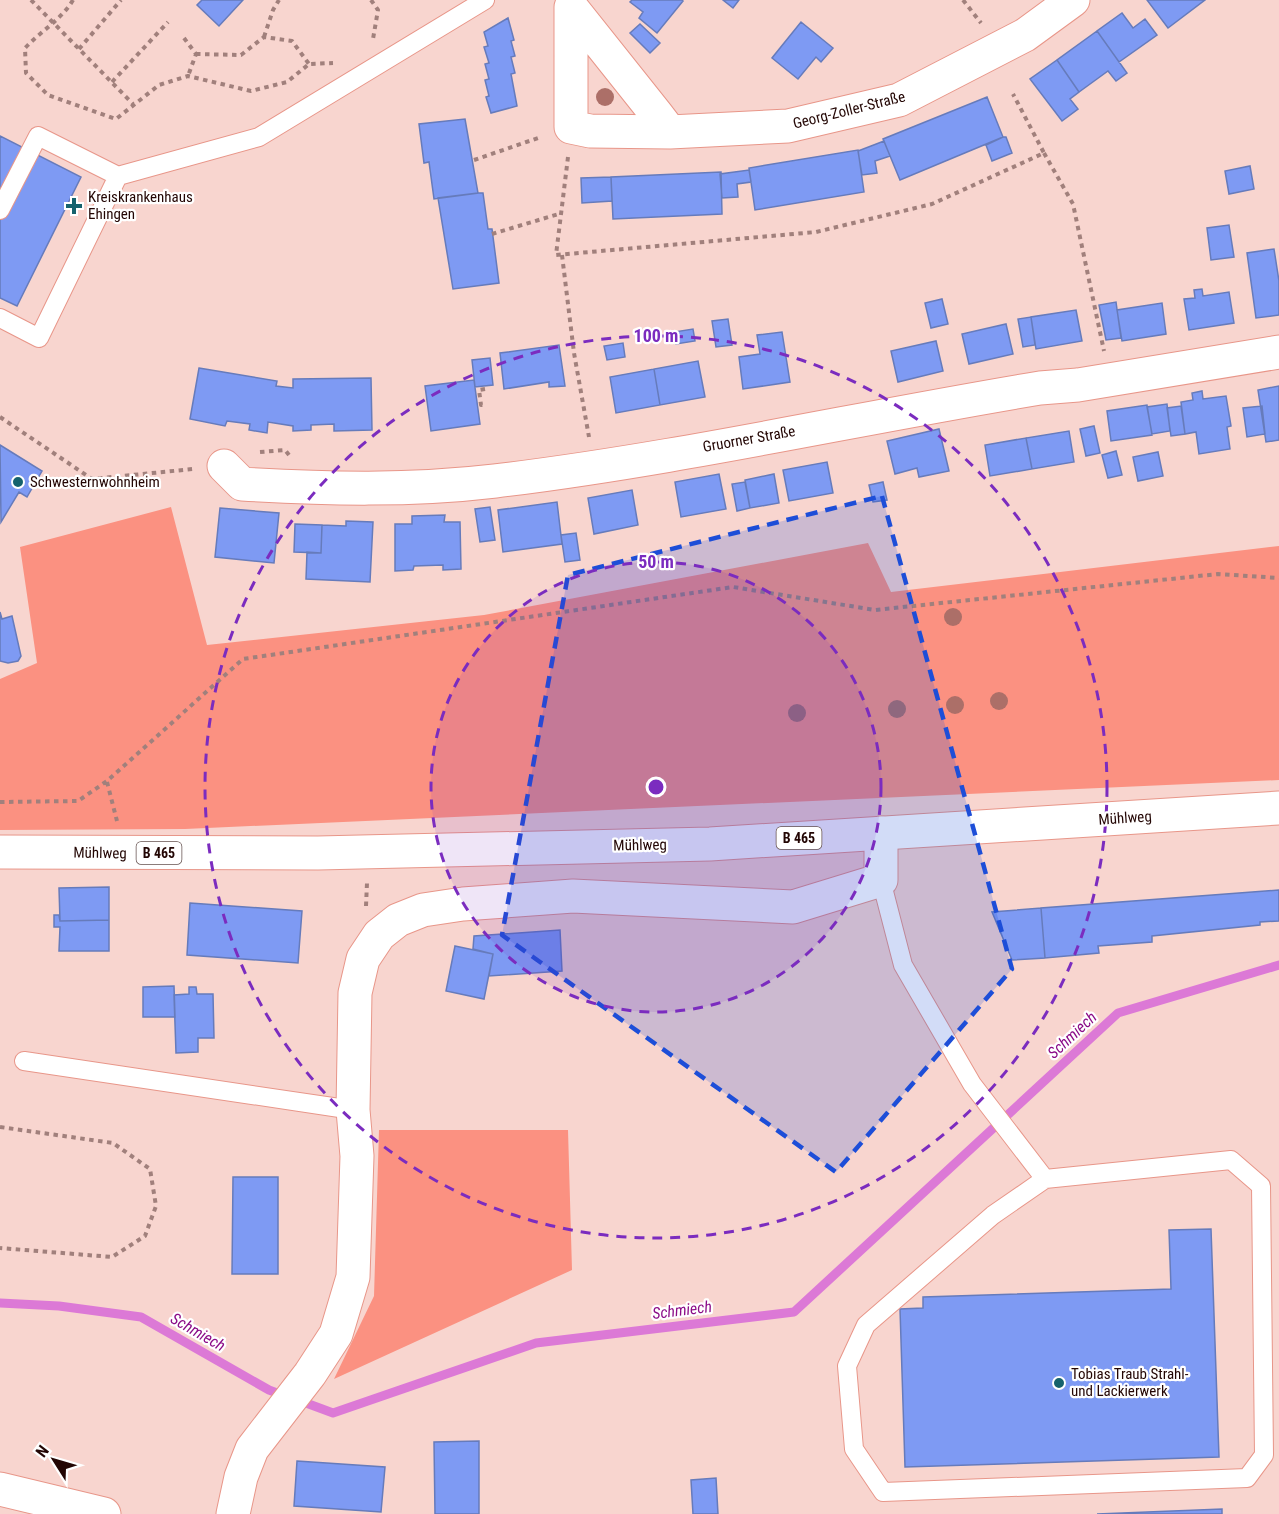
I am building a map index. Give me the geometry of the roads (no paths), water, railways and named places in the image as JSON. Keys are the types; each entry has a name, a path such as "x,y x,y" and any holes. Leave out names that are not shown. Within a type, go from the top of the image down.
{"street":[{"name":"Georg-Zoller-Straße","path":"572,2 571,127 590,131 670,132 788,126 899,100 1025,35 1073,0"},
{"path":"572,2 670,132"},
{"name":"Gruorner Straße","path":"224,466 242,484 318,488 405,488 478,483 595,467 903,411 1279,352"},
{"name":"Mühlweg","path":"0,852 125,854 329,852 710,844 1279,808"},
{"path":"233,1514 241,1477 252,1449 310,1374 336,1334 353,1277 357,1156 353,1110 355,993 363,959 379,935 398,920 423,910 463,904 573,896 793,907 881,880 881,833"},
{"path":"0,1489 104,1514"}],"lane":[{"path":"0,210 38,136 118,176 259,137 485,0"},
{"path":"0,318 39,338 118,176"},
{"path":"881,880 903,964 972,1084 1045,1179"},
{"path":"24,1061 353,1110"},
{"path":"1231,1160 1261,1185 1264,1455 1247,1478 883,1492 854,1449 847,1366 866,1325 993,1215 1045,1179 1231,1160"}],"waterway":[{"name":"Schmiech","path":"298,1400 333,1413 536,1343 794,1312 1118,1013 1279,965"},
{"name":"Schmiech","path":"0,1303 59,1306 141,1317 269,1390 285,1396"}],"place":[{"name":"Kreiskrankenhaus Ehingen","path":"74,206"},
{"name":"Schwesternwohnheim","path":"18,482"},
{"name":"Tobias Traub Strahl- und Lackierwerk","path":"1059,1383"}]}
